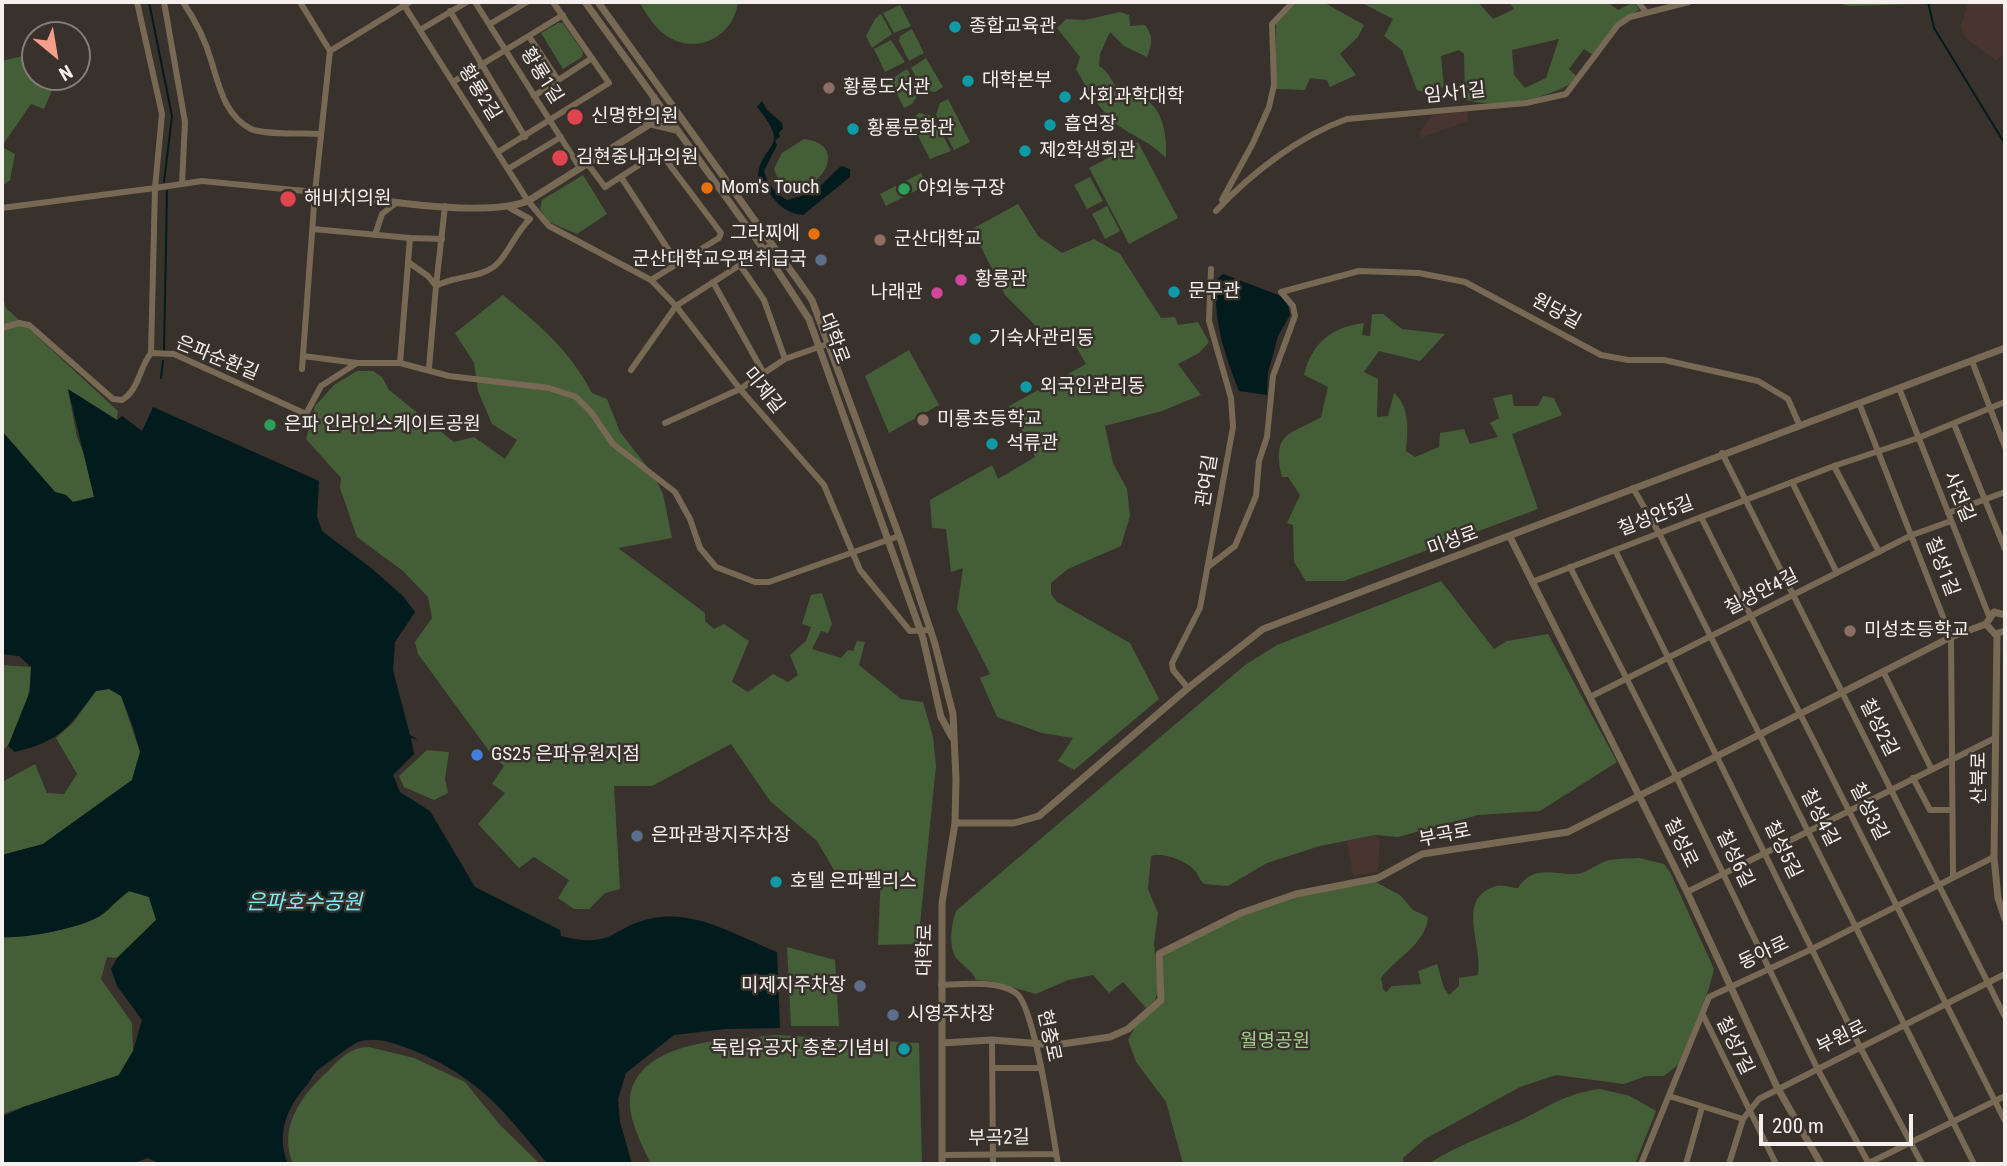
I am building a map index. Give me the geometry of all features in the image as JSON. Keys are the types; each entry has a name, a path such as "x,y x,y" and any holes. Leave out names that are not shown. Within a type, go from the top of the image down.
{"street":[{"path":"137,2 162,114 155,188 151,353"},
{"path":"164,2 185,121 182,184"},
{"path":"183,2 195,20 212,62 215,82 239,119 252,130 321,134"},
{"path":"300,2 330,51 302,369"},
{"path":"420,30 467,2"},
{"name":"황룡1길","path":"475,2 561,137 583,165 601,186 605,187 621,177"},
{"path":"490,24 527,2"},
{"path":"498,152 609,83 553,2"},
{"name":"대학로","path":"585,2 802,306 921,632 941,717 953,737"},
{"name":"대학로","path":"598,2 812,300 830,343 931,630 953,714 955,822 942,903 942,1160"},
{"name":"임사1길","path":"1293,2 1272,24 1275,85 1263,123 1216,211 1262,169 1321,129 1347,119 1526,103 1566,94 1618,25 1646,12 1689,2"},
{"path":"1638,2 1646,12"},
{"path":"330,51 406,3"},
{"name":"황룡2길","path":"406,3 420,30 528,201"},
{"path":"450,11 525,136"},
{"path":"453,82 530,38 563,15"},
{"path":"530,38 558,80"},
{"path":"534,96 592,58"},
{"path":"648,125 655,107 654,97"},
{"path":"2,208 202,181 404,202 510,208 528,201 675,108"},
{"path":"648,125 665,125 679,132"},
{"path":"508,169 561,137"},
{"path":"651,280 719,237 721,233 663,156 656,154 621,177 677,263"},
{"name":"미제길","path":"528,201 549,226 651,280 676,306 740,388 824,485 865,577 904,626 921,632"},
{"path":"375,235 382,214 392,204 404,202"},
{"path":"429,368 446,205"},
{"path":"510,208 549,226"},
{"path":"436,286 447,279 485,271 498,264 514,235 530,219"},
{"path":"313,229 442,239"},
{"path":"400,363 410,238"},
{"path":"631,370 676,306 772,244"},
{"path":"408,262 428,276 436,286"},
{"path":"740,265 764,300 785,359"},
{"name":"관여길","path":"1188,688 1173,670 1172,663 1200,608 1233,420 1231,397 1209,321 1211,269"},
{"name":"원당길","path":"1209,566 1235,546 1256,496 1259,461 1267,437 1273,376 1295,316 1293,306 1281,292 1359,271 1419,273 1465,282 1601,355 1628,360 1664,360 1758,382 1788,399 1799,424"},
{"path":"713,282 763,372"},
{"name":"은파순환길","path":"2,328 19,323 29,325 113,399 122,400 134,391 141,365 151,353 174,354 306,414 321,386 357,363"},
{"path":"665,423 740,388 785,359 830,343"},
{"name":"미성로","path":"955,822 1014,823 1039,816 1188,688 1263,629 2005,348"},
{"path":"303,356 357,363 400,363 429,368 449,376 549,388 576,397 591,412 613,444 675,492 690,519 700,548 716,567 733,576 755,582 769,582 899,536"},
{"path":"1972,361 2005,447"},
{"name":"사전길","path":"1899,388 1989,615"},
{"name":"칠성안5길","path":"1532,582 1834,466 1954,425 2005,402"},
{"name":"칠성1길","path":"1859,403 1951,637 1953,877"},
{"path":"1954,425 2005,549"},
{"name":"칠성2길","path":"1722,453 2005,1017"},
{"path":"1834,466 1879,552"},
{"path":"1792,482 1838,573"},
{"name":"칠성4길","path":"1633,488 1659,533 1974,1164"},
{"path":"1948,513 2005,492"},
{"name":"칠성3길","path":"1701,517 2005,1121"},
{"name":"칠성안4길","path":"1590,697 1912,535 1951,521"},
{"name":"칠성로","path":"1510,537 1687,892 1777,1087 1821,1164"},
{"name":"칠성5길","path":"1615,550 1860,1047 1922,1164"},
{"name":"칠성6길","path":"1570,567 1724,873 1816,1068 1868,1164"},
{"path":"2001,633 1989,631 1986,624 1989,615 1997,612 2004,614 2005,604"},
{"name":"부곡로","path":"942,1043 992,1040 1055,1045 1121,1033 1161,1000 1160,954 1241,913 1296,894 1378,878 1422,854 1568,832 1951,637 1986,624"},
{"path":"921,632 931,630"},
{"name":"산북로","path":"2001,633 1994,857 1998,898 2005,919"},
{"path":"1884,673 1931,768"},
{"path":"1687,892 1953,757 1996,738"},
{"path":"1996,749 2005,751"},
{"path":"1913,778 1930,810 1951,810"},
{"name":"동아로","path":"1641,1164 1709,997 1812,949 1994,857"},
{"name":"부원로","path":"1729,1164 1747,1109 1777,1087 2005,974"},
{"name":"현충로","path":"941,985 988,985 1016,993 1030,1014 1058,1164"},
{"name":"칠성7길","path":"1702,1015 1776,1164"},
{"path":"992,1040 993,1164"},
{"path":"992,1068 1039,1068"},
{"path":"1669,1096 1742,1119"},
{"path":"1868,1164 2005,1096"},
{"path":"1686,1164 1702,1107"},
{"name":"부곡2길","path":"942,1160 993,1155 1056,1154"}],"shaded area":[{"path":"2005,2 2005,52 1997,61 1965,38 1961,26 1968,3"},
{"path":"1468,111 1467,121 1422,138 1419,133 1432,115"},
{"path":"1375,835 1380,839 1378,872 1353,876 1347,841"}],"green space":[{"path":"639,2 738,2 735,14 722,33 702,43 690,44 679,42 663,33"},
{"path":"1297,2 1323,2 1364,25 1358,37 1340,54 1356,75 1330,87 1327,80 1310,78 1305,90 1276,89 1276,24"},
{"path":"1360,2 1478,2 1493,19 1514,9 1509,2 1607,2 1618,10 1634,2 1639,10 1620,22 1593,55 1584,49 1569,69 1577,77 1569,84 1541,96 1490,103 1465,99 1464,54 1459,50 1441,56 1444,87 1426,93 1417,90 1402,50 1384,36 1393,19","holes":["1559,39 1546,78 1525,88 1514,75 1512,50"]},
{"path":"1832,2 1923,2 1923,4 1850,6"},
{"path":"900,5 911,26 894,33 883,13"},
{"path":"1120,12 1129,15 1130,26 1145,25 1148,30 1151,41 1147,57 1124,46 1110,32 1100,54 1099,66 1119,91 1144,99 1156,109 1165,133 1166,158 1151,145 1117,124 1103,110 1076,69 1080,57 1057,28 1066,19 1085,20"},
{"path":"881,14 892,34 872,48 866,36 875,19"},
{"path":"563,23 583,52 582,57 563,69 541,33"},
{"path":"912,29 924,53 909,61 899,41 900,36"},
{"path":"891,40 905,62 885,72 874,49"},
{"path":"21,56 21,91 52,91 44,109 31,104 2,146 2,61"},
{"path":"926,58 943,87 935,92 923,90 911,68"},
{"path":"907,69 920,91 912,104 904,108 890,80"},
{"path":"948,99 970,142 954,150 936,115 940,103"},
{"path":"919,113 933,116 951,151 930,159 910,121"},
{"path":"804,139 821,145 828,155 826,167 819,178 807,186 795,189 783,184 774,169 782,153"},
{"path":"1138,142 1178,218 1129,244 1089,168"},
{"path":"2,147 15,154 10,180 2,186"},
{"name":"야외농구장","path":"921,173 927,185 886,206 880,194"},
{"path":"583,175 607,214 577,234 549,222 540,209 542,200"},
{"path":"1090,177 1103,201 1087,209 1074,185"},
{"path":"1018,204 1038,236 1062,253 1094,239 1120,254 1161,318 1175,317 1178,325 1198,322 1209,342 1199,353 1178,364 1201,395 1162,411 1105,426 1113,463 1127,489 1130,516 1121,546 1068,569 1051,583 1051,594 1056,601 1130,643 1159,699 1074,770 1058,761 1073,738 1042,733 997,717 980,678 990,674 957,609 963,568 951,572 946,529 932,528 930,500 992,465 998,479 1035,457 1009,406 1086,364 1069,334 1049,343 1005,295 972,229"},
{"path":"1107,206 1120,231 1105,239 1092,214"},
{"path":"2,295 6,308 118,411 117,420 68,390 77,437 87,461 94,497 73,502 66,495 55,492 2,431"},
{"path":"503,295 564,351 592,393 607,399 620,432 653,474 663,494 672,538 618,548 705,613 705,621 714,629 724,624 749,641 732,682 748,692 773,674 788,682 798,675 790,655 806,641 811,627 802,624 811,595 822,593 832,624 828,633 821,631 812,649 841,658 848,650 853,651 857,641 865,642 859,665 901,699 923,702 933,737 936,766 918,944 878,945 881,871 834,870 817,841 770,801 731,744 652,786 614,786 620,889 605,893 589,909 574,909 558,898 569,880 534,857 519,868 478,824 505,793 492,784 504,766 492,755 418,654 415,642 432,618 428,597 403,571 357,537 340,488 341,478 306,439 315,406 334,385 357,371 373,371 382,377 389,390 454,442 474,437 505,459 517,440 492,424 478,391 474,363 455,333"},
{"path":"1372,314 1383,314 1402,329 1445,334 1420,361 1379,351 1364,372 1378,379 1377,417 1388,416 1394,393 1399,398 1407,420 1406,451 1415,457 1439,447 1440,433 1464,429 1470,444 1498,437 1490,423 1499,418 1493,398 1512,394 1514,406 1538,406 1543,396 1554,398 1562,415 1512,434 1538,509 1344,581 1306,581 1294,562 1293,525 1287,523 1300,495 1288,477 1282,477 1279,451 1286,436 1321,417 1328,387 1304,375 1318,345 1342,328 1364,323 1362,335 1370,336"},
{"path":"909,350 939,405 889,433 865,376"},
{"path":"1441,581 1494,649 1507,641 1548,634 1617,762 1540,811 1478,815 1398,837 1375,835 1320,846 1267,863 1228,886 1204,884 1190,866 1180,860 1167,856 1151,856 1148,889 1158,913 1154,944 1158,990 1155,1000 1146,1008 1123,982 1109,993 1093,975 1068,980 1036,994 976,980 957,959 952,948 951,934 957,910 1245,665 1277,645"},
{"path":"2,665 31,667 21,724 2,751"},
{"path":"109,689 121,696 140,752 132,780 43,844 2,855 2,782 35,764 47,793 64,794 77,774 56,738 73,723 96,691"},
{"path":"427,750 449,752 445,779 448,793 434,800 404,787 399,776"},
{"name":"월명공원","path":"1639,858 1664,864 1670,872 1714,969 1679,1064 1664,1076 1646,1076 1624,1084 1556,1075 1520,1087 1425,1139 1403,1158 1403,1164 1183,1164 1166,1102 1136,1062 1128,1040 1135,1027 1160,1005 1162,957 1165,952 1222,922 1296,897 1372,880 1400,895 1413,910 1428,917 1426,927 1416,943 1381,978 1383,989 1386,992 1392,986 1421,984 1418,971 1437,964 1444,988 1449,995 1459,986 1459,978 1478,975 1473,912 1476,901 1483,892 1496,886 1518,888 1537,873 1576,874 1606,861"},
{"path":"130,891 149,897 156,920 117,958 107,957 101,979 132,1023 133,1051 118,1076 2,1114 2,937 38,934 80,925 100,916"},
{"path":"787,947 835,960 839,1026 791,1026"},
{"path":"776,1035 919,1043 922,1164 651,1164 635,1129 630,1109 631,1091 640,1074 654,1061 693,1045"},
{"path":"369,1047 414,1058 465,1082 500,1125 540,1164 293,1164 288,1137 290,1125 301,1102 317,1081 341,1058 356,1049"},
{"path":"1600,1089 1630,1096 1656,1111 1635,1164 1428,1164 1462,1145 1559,1101"}],"water":[{"path":"762,101 767,110 782,123 780,137 775,140 777,145 764,171 769,184 779,194 787,200 814,192 841,166 850,169 850,177 803,215 782,207 758,177 760,165 774,139 768,121 757,107"},
{"path":"1223,274 1281,296 1288,305 1290,315 1278,336 1268,373 1267,395 1239,391 1218,323 1217,279"},
{"name":"은파호수공원","path":"68,389 117,420 122,416 142,431 153,407 319,481 317,517 322,531 370,567 403,596 415,612 395,642 393,670 410,735 418,740 411,738 414,754 393,775 400,792 430,811 475,887 560,930 561,936 579,940 603,939 640,922 670,917 702,921 777,952 780,1028 725,1029 674,1035 626,1073 618,1099 620,1122 632,1164 548,1164 488,1096 472,1083 410,1049 378,1040 364,1040 355,1043 315,1073 293,1104 283,1133 288,1164 161,1164 148,1158 131,1164 2,1164 2,1117 23,1107 119,1075 133,1051 142,1020 117,986 111,969 117,958 156,920 149,897 129,891 100,916 80,925 37,934 2,937 2,855 43,844 132,780 140,752 121,696 109,689 96,691 71,723 54,737 15,752 8,746 30,691 31,667 19,656 2,654 2,431 55,492 66,495 73,502 94,497"}],"waterway":[{"path":"149,2 172,116 164,182"},
{"path":"1928,2 1934,28 2005,144"},
{"path":"164,351 167,191"},
{"path":"161,378 163,361"}],"place":[{"name":"종합교육관","path":"955,27"},
{"name":"대학본부","path":"968,81"},
{"name":"황룡도서관","path":"829,88"},
{"name":"사회과학대학","path":"1065,97"},
{"name":"신명한의원","path":"575,117"},
{"name":"흡연장","path":"1050,125"},
{"name":"황룡문화관","path":"853,129"},
{"name":"제2학생회관","path":"1025,151"},
{"name":"김현중내과의원","path":"560,158"},
{"name":"Mom's Touch","path":"707,188"},
{"name":"야외농구장","path":"904,189"},
{"name":"해비치의원","path":"288,199"},
{"name":"그라찌에","path":"814,234"},
{"name":"군산대학교","path":"880,240"},
{"name":"군산대학교우편취급국","path":"821,260"},
{"name":"황룡관","path":"961,280"},
{"name":"문무관","path":"1174,292"},
{"name":"나래관","path":"937,293"},
{"name":"기숙사관리동","path":"975,339"},
{"name":"외국인관리동","path":"1026,387"},
{"name":"미룡초등학교","path":"923,420"},
{"name":"은파 인라인스케이트공원","path":"270,425"},
{"name":"석류관","path":"992,444"},
{"name":"미성초등학교","path":"1850,631"},
{"name":"GS25 은파유원지점","path":"477,755"},
{"name":"은파관광지주차장","path":"637,836"},
{"name":"호텔 은파펠리스","path":"776,882"},
{"name":"미제지주차장","path":"860,986"},
{"name":"시영주차장","path":"893,1015"},
{"name":"독립유공자 충혼기념비","path":"904,1049"}]}
